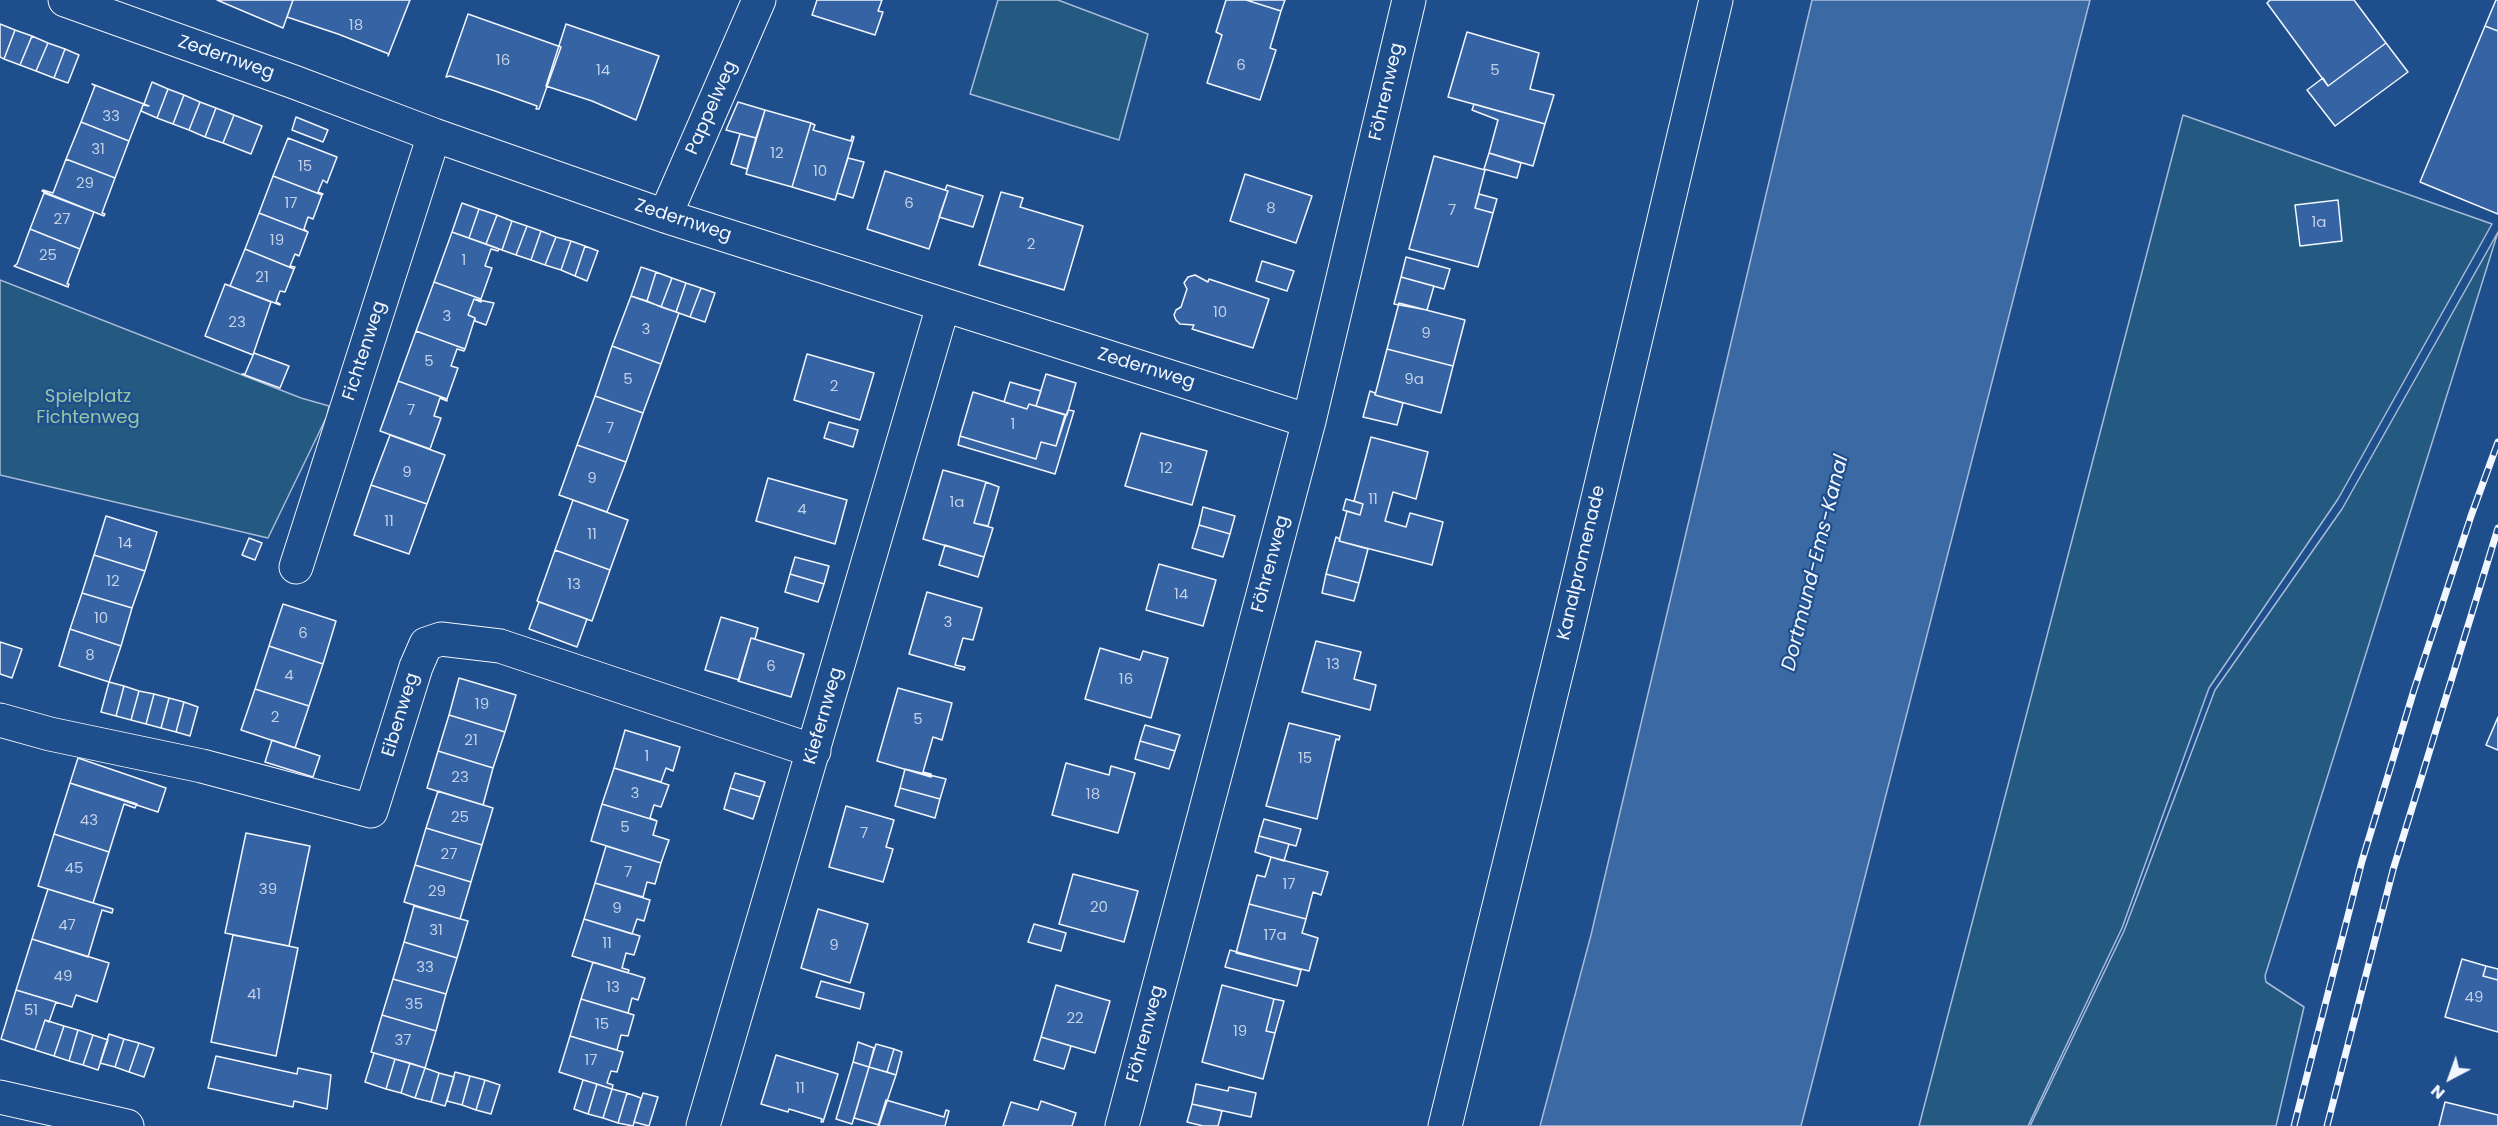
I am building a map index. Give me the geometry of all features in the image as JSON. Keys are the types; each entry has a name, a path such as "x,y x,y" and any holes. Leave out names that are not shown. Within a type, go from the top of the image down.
{"street":[{"name":"Zedernweg","path":"65,0 434,135 665,216 1309,421"},
{"name":"Pappelweg","path":"665,216 759,0"},
{"name":"Föhrenweg","path":"1122,1126 1309,421 1409,0"},
{"name":"Kanalpromenade","path":"1445,1126 1570,617 1716,0"},
{"name":"Fichtenweg","path":"296,567 434,135"},
{"name":"Kiefernweg","path":"703,1126 943,306"},
{"name":"Eibenweg","path":"0,720 50,734 202,766 371,811 416,667 426,644 441,639 500,646 814,751"},
{"path":"0,1097 127,1126"}],"green space":[{"path":"998,0 1058,0 1148,34 1119,140 970,94"},
{"path":"2183,115 2492,224 2338,499 2209,688 2122,928 2028,1126 1919,1126"},
{"path":"2498,232 2265,976 2266,982 2304,1007 2276,1126 2030,1126 2124,931 2215,690 2342,509"},
{"name":"Spielplatz Fichtenweg","path":"0,280 301,398 329,406 327,416 268,538 0,475"}],"water":[{"name":"Dortmund-Ems-Kanal","path":"1812,0 2090,0 1801,1126 1540,1126 1591,935"}],"building":[{"path":"217,0 293,0 283,28"},
{"path":"293,0 410,0 389,54 287,17"},
{"path":"817,0 882,0 878,11 883,12 875,35 812,15"},
{"path":"1226,0 1246,0 1281,11 1270,48 1276,50 1260,100 1207,83 1222,35 1216,32"},
{"path":"1246,0 1285,0 1281,11"},
{"path":"2270,0 2354,0 2386,43 2328,86 2267,3"},
{"path":"2498,0 2498,31 2485,26"},
{"path":"468,14 561,47 539,109 536,109 537,106 495,91 450,76 446,77"},
{"path":"0,24 15,30 4,59 0,57"},
{"path":"566,24 659,56 636,120 592,101 546,86"},
{"path":"2485,26 2498,31 2498,214 2420,182"},
{"path":"15,30 32,36 20,65 4,59"},
{"path":"1467,32 1539,53 1530,89 1554,95 1545,124 1448,97"},
{"path":"32,36 48,43 36,71 20,65"},
{"path":"48,43 65,49 54,78 36,71"},
{"path":"2386,43 2408,72 2335,126 2307,90 2323,78 2328,86"},
{"path":"65,49 79,55 68,83 54,78"},
{"path":"152,82 168,89 157,118 141,111 143,105 149,106 144,104"},
{"path":"92,84 149,106 143,105 129,141 81,122 95,86"},
{"path":"168,89 184,95 173,124 157,118"},
{"path":"184,95 200,102 189,130 173,124"},
{"path":"200,102 216,108 205,137 189,130"},
{"path":"738,102 765,110 756,138 726,130"},
{"path":"1474,104 1545,124 1533,166 1489,153 1498,120 1472,110"},
{"path":"216,108 234,115 223,143 205,137"},
{"path":"765,110 811,123 792,187 746,174"},
{"path":"234,115 262,126 251,154 223,143"},
{"path":"296,117 328,130 323,142 292,130"},
{"path":"81,122 129,141 115,178 66,159"},
{"path":"811,123 815,125 813,130 851,141 852,136 854,137 835,200 792,187"},
{"path":"740,134 756,138 747,169 731,164"},
{"path":"288,138 337,157 327,183 323,180 318,192 322,195 273,176"},
{"path":"1489,153 1521,163 1517,178 1484,169"},
{"path":"1434,156 1485,170 1475,208 1493,213 1478,267 1409,249"},
{"path":"848,158 864,162 853,198 837,193"},
{"path":"66,159 115,178 102,213 105,214 104,216 42,191 53,193"},
{"path":"885,171 948,191 929,249 867,229"},
{"path":"1245,174 1312,196 1296,243 1230,221"},
{"path":"273,176 322,195 313,219 308,217 304,229 308,232 259,213"},
{"path":"947,185 983,196 973,227 939,217 948,191 945,190"},
{"path":"1001,192 1023,198 1020,207 1083,226 1064,290 979,265"},
{"path":"44,193 94,212 80,249 30,229"},
{"path":"1479,194 1497,199 1493,213 1475,208"},
{"path":"2338,200 2342,241 2300,246 2295,205"},
{"path":"462,203 479,209 469,238 452,232"},
{"path":"479,209 497,215 486,244 469,238"},
{"path":"259,213 308,232 299,256 295,254 290,266 295,267 294,269 245,249"},
{"path":"497,215 512,221 502,250 486,244"},
{"path":"512,221 527,226 516,255 502,250"},
{"path":"527,226 541,231 531,260 516,255"},
{"path":"30,229 80,249 67,284 69,284 68,287 14,266 17,264"},
{"path":"541,231 556,237 545,265 531,260"},
{"path":"452,232 499,249 498,251 491,249 485,266 492,268 481,299 434,282"},
{"path":"556,237 571,241 561,270 545,265"},
{"path":"571,241 585,246 575,276 561,270"},
{"path":"585,246 598,251 587,281 575,276"},
{"path":"245,249 294,269 285,292 280,291 276,302 280,305 230,286"},
{"path":"1406,257 1450,269 1444,289 1401,277"},
{"path":"1262,261 1294,271 1287,291 1256,281"},
{"path":"641,267 656,272 647,301 631,296"},
{"path":"656,272 672,278 661,307 647,301"},
{"path":"1195,275 1208,282 1209,279 1269,299 1253,348 1192,329 1194,325 1180,324 1176,320 1174,315 1181,307 1187,289 1184,283 1188,277"},
{"path":"1401,277 1434,286 1427,310 1394,304"},
{"path":"672,278 686,283 676,312 661,307"},
{"path":"434,282 481,299 481,302 474,299 468,315 475,318 465,349 416,331"},
{"path":"686,283 701,288 690,317 676,312"},
{"path":"225,284 271,302 253,355 205,336"},
{"path":"701,288 715,293 705,322 690,317"},
{"path":"631,296 679,313 661,364 612,346"},
{"path":"474,299 494,303 486,325 475,321 475,318 468,315"},
{"path":"1399,303 1465,320 1453,366 1387,349"},
{"path":"416,331 465,349 464,351 457,349 451,366 458,368 447,399 398,381"},
{"path":"612,346 661,364 643,413 595,396"},
{"path":"1387,349 1453,366 1441,413 1375,395"},
{"path":"254,353 289,366 280,388 242,374 245,374"},
{"path":"807,354 874,373 860,420 794,400"},
{"path":"1046,374 1076,383 1067,415 1036,406"},
{"path":"398,381 447,399 447,401 440,398 434,416 441,418 430,449 380,431"},
{"path":"1010,382 1041,391 1036,406 1029,404 1027,409 1004,402"},
{"path":"1370,391 1375,395 1403,403 1397,425 1363,417"},
{"path":"973,392 1027,409 1029,404 1065,415 1056,446 1041,442 1036,459 960,436"},
{"path":"595,396 643,413 626,462 577,445"},
{"path":"1068,410 1074,411 1055,474 958,445 960,436 1036,459 1041,442 1056,446"},
{"path":"829,422 858,430 853,447 824,438"},
{"path":"1141,433 1207,451 1192,505 1125,486"},
{"path":"390,435 445,455 427,504 371,485"},
{"path":"1371,437 1428,452 1416,499 1393,492 1385,521 1406,527 1410,513 1443,522 1432,565 1339,541 1347,511 1360,515 1363,504 1354,501"},
{"path":"577,445 626,462 607,512 559,495"},
{"path":"943,470 986,482 974,523 993,528 984,557 923,539"},
{"path":"768,478 847,500 835,544 756,521"},
{"path":"986,482 999,487 988,526 974,523"},
{"path":"371,485 427,504 409,554 354,535"},
{"path":"1346,499 1363,504 1360,515 1343,510"},
{"path":"573,500 628,520 610,570 555,550"},
{"path":"1203,507 1235,516 1230,534 1199,525"},
{"path":"106,516 157,532 145,571 94,555"},
{"path":"1199,525 1230,534 1223,557 1192,548"},
{"path":"1336,537 1340,539 1339,541 1368,549 1359,583 1326,574"},
{"path":"249,538 262,543 255,560 242,555"},
{"path":"945,545 984,557 978,577 939,565"},
{"path":"555,550 610,570 592,621 537,601"},
{"path":"94,555 145,571 132,608 82,593"},
{"path":"795,557 829,566 824,584 790,574"},
{"path":"1159,564 1216,580 1203,626 1146,610"},
{"path":"790,574 824,584 818,602 785,592"},
{"path":"1326,574 1359,583 1354,601 1322,593"},
{"path":"927,592 982,608 973,640 963,638 955,665 965,667 964,670 909,654"},
{"path":"82,593 132,608 121,646 70,629"},
{"path":"539,602 587,619 577,647 529,629"},
{"path":"283,604 336,621 323,664 269,646"},
{"path":"721,617 758,628 755,639 751,638 739,680 705,670"},
{"path":"70,629 121,646 109,682 59,666"},
{"path":"751,638 804,654 791,697 738,681"},
{"path":"1316,641 1361,652 1354,679 1376,685 1370,710 1302,692"},
{"path":"0,642 22,649 12,678 0,674"},
{"path":"269,646 323,664 309,706 255,689"},
{"path":"1100,648 1140,660 1143,651 1168,658 1151,718 1085,699"},
{"path":"459,678 516,695 505,732 449,715"},
{"path":"109,682 124,686 116,716 101,712"},
{"path":"124,686 139,691 131,720 116,716"},
{"path":"898,688 952,703 942,740 933,737 923,772 931,774 931,777 877,761"},
{"path":"255,689 309,706 295,748 241,730"},
{"path":"139,691 154,694 146,724 131,720"},
{"path":"154,694 169,698 161,728 146,724"},
{"path":"169,698 184,702 176,732 161,728"},
{"path":"184,702 198,707 190,736 176,732"},
{"path":"449,715 505,732 493,768 438,751"},
{"path":"2498,717 2498,750 2486,745"},
{"path":"1289,723 1340,736 1339,740 1336,739 1317,819 1266,806"},
{"path":"1145,725 1180,735 1175,751 1140,741"},
{"path":"625,730 680,747 673,771 666,768 661,782 614,768"},
{"path":"272,740 320,756 313,777 265,762"},
{"path":"1140,741 1175,751 1169,769 1135,759"},
{"path":"438,751 493,768 483,805 427,788"},
{"path":"78,758 166,788 158,812 70,783"},
{"path":"1066,763 1109,775 1111,766 1135,773 1118,833 1052,815"},
{"path":"614,768 669,785 661,807 654,805 650,818 657,821 602,804"},
{"path":"905,769 946,779 940,799 900,788"},
{"path":"735,773 765,782 760,797 730,788"},
{"path":"70,783 137,804 135,808 124,804 109,852 54,834"},
{"path":"730,788 760,797 753,819 724,809"},
{"path":"900,788 940,799 935,818 895,806"},
{"path":"438,791 493,808 482,845 426,828"},
{"path":"602,804 657,821 653,835 669,840 661,863 591,841"},
{"path":"846,806 894,820 886,847 893,849 883,882 829,867"},
{"path":"1264,819 1301,829 1296,846 1259,836"},
{"path":"426,828 482,845 471,882 415,865"},
{"path":"246,833 310,846 289,946 225,933"},
{"path":"54,834 109,852 93,903 38,886"},
{"path":"1259,836 1289,844 1284,861 1255,852"},
{"path":"606,846 661,863 655,884 647,882 643,897 595,883"},
{"path":"1271,857 1328,872 1321,895 1313,892 1306,919 1249,904 1257,875 1265,877"},
{"path":"415,865 471,882 460,919 404,902"},
{"path":"1073,874 1138,891 1124,942 1059,924"},
{"path":"595,883 650,900 644,921 637,919 632,934 584,919"},
{"path":"48,889 113,909 112,913 102,910 88,957 32,939"},
{"path":"1249,904 1306,919 1302,933 1318,938 1309,971 1236,953"},
{"path":"414,906 468,921 457,958 404,942"},
{"path":"818,909 868,924 850,983 801,968"},
{"path":"584,919 640,936 634,955 626,953 622,968 629,970 628,973 572,956"},
{"path":"1034,924 1066,933 1061,951 1028,942"},
{"path":"233,935 298,948 276,1056 211,1042"},
{"path":"32,939 109,963 97,1002 76,995 72,1007 16,990"},
{"path":"404,942 457,958 446,994 393,979"},
{"path":"1230,950 1301,970 1297,986 1225,967"},
{"path":"2462,959 2486,966 2483,976 2498,980 2498,1032 2445,1017"},
{"path":"593,962 645,978 638,1000 632,998 628,1013 581,999"},
{"path":"2486,966 2498,969 2498,980 2483,976"},
{"path":"393,979 446,994 436,1031 382,1015"},
{"path":"821,981 864,993 860,1009 816,997"},
{"path":"1056,985 1110,1001 1095,1053 1041,1037"},
{"path":"1222,985 1274,999 1266,1031 1275,1033 1263,1079 1202,1062"},
{"path":"16,990 56,1002 49,1022 45,1020 35,1050 1,1039"},
{"path":"581,999 634,1015 628,1036 621,1035 617,1050 570,1036"},
{"path":"1274,999 1284,1001 1275,1033 1266,1031"},
{"path":"382,1015 436,1031 425,1068 371,1052"},
{"path":"45,1020 64,1026 54,1056 35,1050"},
{"path":"64,1026 78,1030 69,1061 54,1056"},
{"path":"78,1030 93,1035 83,1065 69,1061"},
{"path":"109,1034 124,1039 115,1067 100,1063"},
{"path":"93,1035 108,1040 98,1070 83,1065"},
{"path":"570,1036 623,1052 617,1072 611,1071 607,1083 613,1085 612,1089 559,1072"},
{"path":"1041,1037 1071,1046 1064,1069 1034,1060"},
{"path":"124,1039 139,1043 129,1072 115,1067"},
{"path":"858,1042 874,1048 869,1067 853,1062"},
{"path":"139,1043 154,1048 144,1077 129,1072"},
{"path":"876,1044 894,1049 887,1072 869,1067"},
{"path":"894,1049 902,1052 896,1075 887,1072"},
{"path":"374,1053 395,1059 386,1089 365,1082"},
{"path":"776,1055 838,1074 823,1122 821,1122 822,1119 789,1109 788,1112 761,1104"},
{"path":"216,1056 297,1074 298,1068 331,1075 327,1109 294,1101 293,1107 208,1088"},
{"path":"395,1059 410,1063 401,1093 386,1089"},
{"path":"853,1062 869,1067 852,1124 836,1119"},
{"path":"410,1063 425,1068 415,1098 401,1093"},
{"path":"869,1067 896,1075 879,1125 854,1118"},
{"path":"425,1068 439,1073 431,1102 415,1098"},
{"path":"455,1072 470,1076 462,1105 447,1101"},
{"path":"439,1073 454,1077 445,1106 431,1102"},
{"path":"470,1076 485,1080 476,1110 462,1105"},
{"path":"485,1080 500,1085 491,1114 476,1110"},
{"path":"583,1080 597,1084 588,1114 574,1109"},
{"path":"597,1084 612,1089 603,1118 588,1114"},
{"path":"1196,1084 1228,1091 1229,1087 1256,1093 1251,1117 1192,1104"},
{"path":"612,1089 627,1093 618,1123 603,1118"},
{"path":"627,1093 641,1098 633,1126 618,1123"},
{"path":"643,1093 658,1097 649,1126 634,1122"},
{"path":"886,1100 944,1117 946,1110 949,1111 945,1126 878,1126"},
{"path":"1041,1101 1076,1113 1072,1126 1003,1126 1011,1102 1038,1110"},
{"path":"2445,1102 2498,1115 2498,1126 2439,1126"},
{"path":"1192,1104 1222,1111 1218,1126 1203,1126 1187,1122"}],"railway":[{"path":"2294,1126 2362,861 2414,690 2471,516 2498,442"},
{"path":"2327,1126 2393,870 2498,528"}]}
